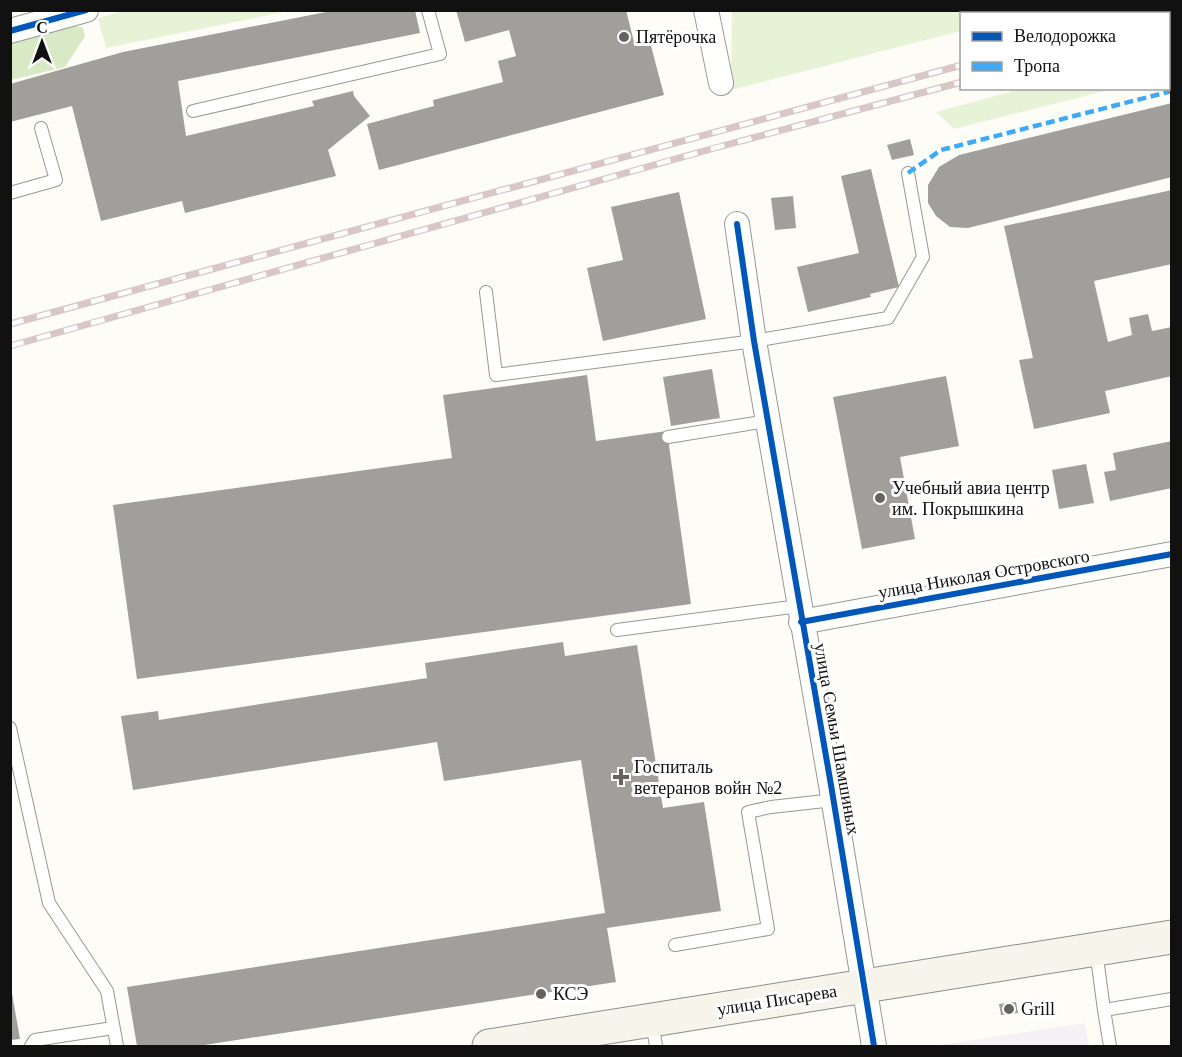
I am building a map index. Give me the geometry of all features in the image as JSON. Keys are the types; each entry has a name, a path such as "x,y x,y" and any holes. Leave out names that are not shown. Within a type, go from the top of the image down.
{"main road":[{"name":"улица Писарева","path":"489,1047 654,1033 863,986 1172,937"}],"street":[{"path":"10,31 86,10"},
{"path":"706,10 721,83"},
{"name":"улица Семьи Шамшиных","path":"737,224 767,421 834,800 874,1047"},
{"name":"улица Николая Островского","path":"800,614 1172,554"}],"lane":[{"path":"193,111 440,54 428,10"},
{"path":"10,193 56,180 41,128"},
{"path":"486,292 496,375 754,341 888,318 923,257 908,173"},
{"path":"668,437 767,421"},
{"path":"616,630 800,614"},
{"path":"10,728 49,903 107,991 117,1047"},
{"path":"675,945 768,929 748,812 834,800"},
{"path":"1096,949 1110,1047"},
{"path":"1104,1010 1172,999"},
{"path":"31,1047 35,1040 113,1028"}],"shaded area":[{"path":"1085,1023 1089,1046 933,1046"}],"green space":[{"path":"128,10 289,11 106,48 98,18"},
{"path":"732,11 972,11 960,12 960,31 731,90"},
{"path":"66,23 83,28 85,36 65,67 11,80 10,44 16,38"},
{"path":"1017,90 1109,90 954,129 936,112"}],"building":[{"path":"336,10 415,10 420,33 178,81 186,136 314,106 312,101 353,91 354,96 370,116 328,150 336,176 185,213 182,201 101,221 72,106 10,122 10,84 123,52"},
{"path":"456,10 626,10 635,46 650,42 664,95 379,170 367,124 434,106 433,100 503,82 498,61 516,56 509,30 465,42"},
{"path":"1172,103 1172,177 968,228 950,227 936,216 928,203 928,185 939,167 959,155"},
{"path":"910,139 914,155 892,160 887,145"},
{"path":"871,169 899,287 870,294 871,297 808,312 797,267 859,253 841,176"},
{"path":"1172,190 1172,264 1094,281 1108,342 1132,335 1129,318 1148,314 1152,331 1172,327 1172,376 1105,391 1110,413 1034,429 1019,360 1033,358 1004,226"},
{"path":"679,192 706,319 603,341 587,268 623,260 611,207"},
{"path":"793,196 796,228 775,230 771,198"},
{"path":"712,369 720,418 671,426 663,377"},
{"path":"587,375 596,441 667,431 691,604 137,679 113,505 452,458 443,395"},
{"name":"Учебный авиа центр им. Покрышкина","path":"946,376 959,446 900,457 915,539 862,549 833,397"},
{"path":"1172,441 1172,488 1110,501 1104,472 1116,470 1113,453"},
{"path":"1086,464 1094,503 1059,509 1052,470"},
{"path":"563,642 565,656 637,645 663,808 704,802 721,911 607,928 616,982 198,1046 137,1046 127,987 605,913 581,760 444,781 437,742 133,790 121,716 158,711 159,720 427,678 425,663"},
{"path":"10,982 20,1039 10,1040"},
{"name":"Grill","path":"1016,1002 1018,1013 1001,1015 999,1004"}],"railway":[{"path":"1162,12 1167,10"},
{"path":"10,324 960,66"},
{"path":"10,346 711,149 960,83"}],"marked path":[{"path":"908,173 941,150 1172,91"}],"cycle path":[{"path":"10,31 86,10"},
{"path":"737,224 754,341 874,1046"},
{"path":"801,622 1172,554"}],"place":[{"name":"Пятёрочка","path":"624,37"},
{"name":"Учебный авиа центр им. Покрышкина","path":"880,498"},
{"name":"Госпиталь ветеранов войн №2","path":"621,777"},
{"name":"КСЭ","path":"541,994"},
{"name":"Grill","path":"1009,1009"}]}
